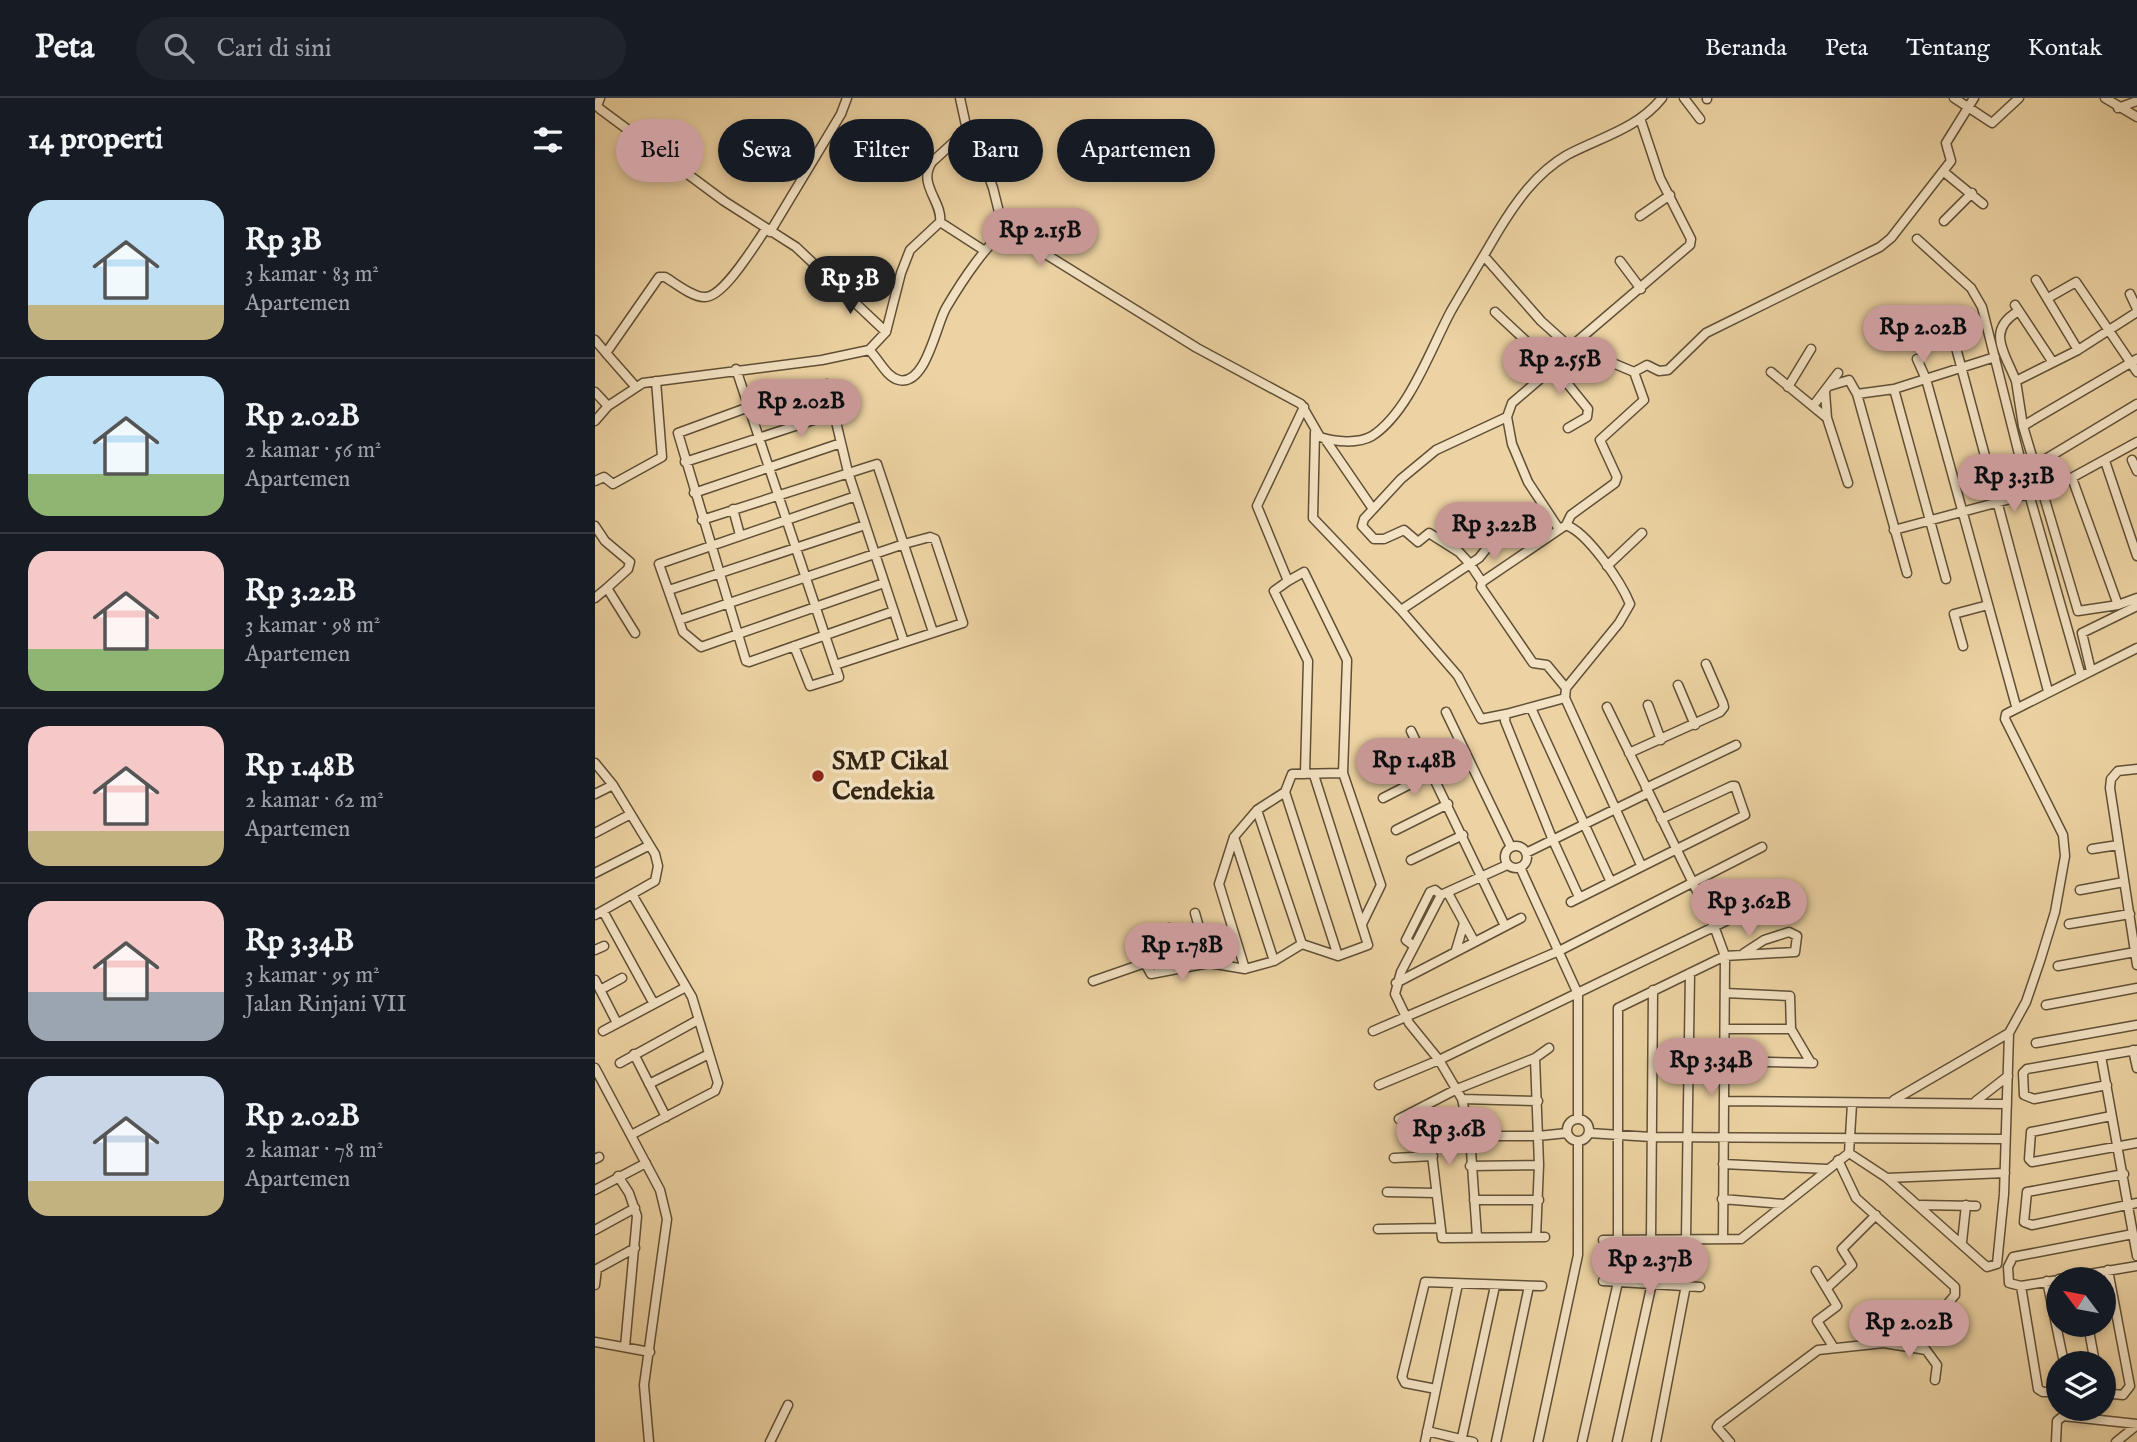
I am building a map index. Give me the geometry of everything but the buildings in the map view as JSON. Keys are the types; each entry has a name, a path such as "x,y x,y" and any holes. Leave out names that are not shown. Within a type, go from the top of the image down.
{"street":[{"path":"606,353 659,277 665,277 702,298 724,287 768,230 841,114 847,98"},
{"path":"960,98 965,119"},
{"path":"1325,439 1363,439 1383,425 1425,369 1449,315 1518,200 1538,177 1567,155 1641,121 1661,98"},
{"path":"1684,98 1700,119"},
{"path":"1954,98 1992,123 2019,98"},
{"path":"1634,372 1647,365 1658,371 1668,370 1706,332 1879,247 1891,238 1951,161 1947,143 1974,98"},
{"path":"2105,98 2137,117"},
{"path":"2118,108 2137,101"},
{"path":"597,103 724,201 812,259 886,332"},
{"path":"1641,121 1646,142 1691,239 1691,246 1571,348 1554,367 1518,395 1507,417 1507,429 1528,482 1562,527 1587,541 1607,566 1630,604 1619,623 1566,688 1565,698 1641,865"},
{"path":"934,160 948,147"},
{"path":"1944,172 1983,204"},
{"path":"595,421 635,386 736,369 822,360 869,350 886,332 904,260 910,250 940,222 940,211 929,191 928,182"},
{"path":"990,182 1004,232"},
{"path":"1944,220 1972,194"},
{"path":"1640,216 1670,195"},
{"path":"940,222 985,251"},
{"path":"869,350 891,376 902,381 913,378 925,362 946,308 985,251 1004,232 1010,232 1197,348 1304,407 1315,432 1313,517 1402,610 1458,676 1481,719 1565,698"},
{"path":"1917,239 1978,298 2029,494 2081,676"},
{"path":"1484,256 1541,321 1571,348"},
{"path":"1620,261 1641,289"},
{"path":"2036,280 2078,349"},
{"path":"2048,298 2076,282 2134,361 2137,372"},
{"path":"2016,381 2078,349 2137,310 2130,295"},
{"path":"2052,361 2016,308 2004,320 1999,337 2016,381 2033,466 2078,611 2118,605 2137,598"},
{"path":"1495,313 1554,367 1589,413 1568,428"},
{"path":"1482,582 1562,527 1571,515 1617,480 1600,440 1644,400 1634,372 1597,356 1584,338"},
{"path":"595,340 635,386"},
{"path":"1955,344 2049,691"},
{"path":"1788,387 1811,349"},
{"path":"1857,394 1894,389 1995,357"},
{"path":"1917,359 1926,379 2016,706"},
{"path":"2023,426 2134,361"},
{"path":"736,369 816,606 837,679 811,687 794,646"},
{"path":"1772,372 1827,418"},
{"path":"1812,406 1838,373"},
{"path":"1827,389 1849,380 1857,394 1907,573"},
{"path":"595,481 604,477 609,483 616,483 662,457 656,381"},
{"path":"894,611 749,662 702,520 678,437 680,431 825,383 835,413 848,472 865,526 875,554 884,583 894,611 904,642"},
{"path":"1827,389 1827,418 1849,483"},
{"path":"1894,389 1946,579"},
{"path":"595,392 608,407"},
{"path":"2033,466 2137,404"},
{"path":"1287,581 1257,506 1304,407"},
{"path":"685,462 835,413"},
{"path":"1507,417 1436,450 1401,479 1373,509 1362,526 1374,538 1384,539 1404,530 1418,542 1429,533 1439,536 1470,564 1482,582 1484,594 1533,663 1547,665 1566,688"},
{"path":"1315,432 1325,439 1373,509"},
{"path":"2042,494 2137,442"},
{"path":"694,493 841,443"},
{"path":"2132,460 2137,471"},
{"path":"2105,461 2137,556"},
{"path":"702,520 877,464 933,632"},
{"path":"2072,478 2118,605"},
{"path":"1894,530 2029,494"},
{"path":"856,496 660,562 678,620 685,636 701,647 884,583"},
{"path":"733,509 740,535"},
{"path":"595,526 605,541 630,562 628,569 595,598"},
{"path":"669,590 865,526"},
{"path":"1402,610 1479,558 1499,533"},
{"path":"1607,566 1642,533"},
{"path":"678,620 904,544 930,537 935,539 963,621 835,665"},
{"path":"1137,934 1151,974 1209,963 1245,969 1274,961 1302,944 1338,956 1368,945 1309,774 1308,662 1274,591 1304,572 1347,660 1343,773 1381,885 1362,924"},
{"path":"607,588 635,633"},
{"path":"1963,646 1954,614 1988,604"},
{"path":"2091,671 2082,633 2137,606"},
{"path":"1849,1153 1888,1178 1987,1267 1997,1264 2005,1173 2009,1033 2026,1002 2040,961 2055,912 2065,856 2063,835 2005,719 2009,710 2016,706 2137,648"},
{"path":"1629,753 1695,725 1724,707 1706,664"},
{"path":"1678,685 1695,725"},
{"path":"1647,705 1661,740"},
{"path":"1607,707 1714,926 1725,956 1723,1239"},
{"path":"1531,708 1611,880"},
{"path":"1447,712 1511,847"},
{"path":"1506,714 1506,727 1579,897"},
{"path":"1411,731 1505,926"},
{"path":"1526,853 1736,745"},
{"path":"1386,760 1420,748"},
{"path":"595,763 613,785 655,854 655,881 633,896 599,913 654,1004"},
{"path":"2137,769 2118,771 2111,779 2110,795 2137,965"},
{"path":"1245,969 1219,884 1234,838 1257,810 1285,792 1292,774 1343,773"},
{"path":"1383,798 1432,773"},
{"path":"595,794 613,785"},
{"path":"1571,902 1641,865 1744,818 1738,790 1732,786 1661,819"},
{"path":"1285,792 1338,956"},
{"path":"1396,830 1448,804"},
{"path":"1257,810 1302,944"},
{"path":"595,833 629,815"},
{"path":"1411,860 1463,835"},
{"path":"1234,838 1274,961"},
{"path":"2092,849 2118,845"},
{"path":"595,873 648,846"},
{"path":"1511,847 1522,848 1526,853 1527,858 1520,867"},
{"path":"1507,864 1505,856 1511,847"},
{"path":"1373,1031 1561,950 1762,847"},
{"path":"1478,1237 1470,1166 1470,1136 1462,1099 1439,1060 1405,1016 1395,994 1396,983 1413,946 1445,894 1507,864 1520,867"},
{"path":"1520,867 1561,950 1579,994 1578,1119"},
{"path":"2080,890 2124,882"},
{"path":"1379,1085 1579,994 1788,891"},
{"path":"1445,894 1474,942"},
{"path":"2126,895 2137,894"},
{"path":"631,1135 718,1087 686,987 633,896"},
{"path":"1195,913 1209,963"},
{"path":"2070,924 2130,914"},
{"path":"1396,983 1521,918"},
{"path":"1456,950 1464,923"},
{"path":"1169,928 1180,969"},
{"path":"1618,1241 1618,1008 1725,956 1744,953 1791,953 1797,949 1797,936 1789,932 1764,940 1744,953"},
{"path":"2058,966 2135,951"},
{"path":"1093,981 1145,962"},
{"path":"1686,1239 1690,973"},
{"path":"600,990 622,978"},
{"path":"595,981 617,1023"},
{"path":"603,1031 686,987"},
{"path":"2046,1005 2137,988"},
{"path":"1651,1239 1653,990"},
{"path":"1725,993 1790,996 1791,1029 1812,1063 1725,1061"},
{"path":"620,1063 698,1020"},
{"path":"2036,1044 2137,1026"},
{"path":"1725,1030 1791,1029"},
{"path":"1891,1102 2009,1033"},
{"path":"1428,1121 1399,1119 1457,1089 1535,1058 1549,1048"},
{"path":"2107,1085 2033,1099 2024,1095 2023,1073 2027,1069 2135,1050 2137,1068"},
{"path":"634,1054 666,1117"},
{"path":"649,1084 709,1054"},
{"path":"2101,1056 2111,1116 2133,1204 2133,1234 2137,1256"},
{"path":"1378,1229 1478,1237 1541,1237 1535,1058"},
{"path":"595,1068 597,1078 660,1190 667,1219 644,1385 649,1442"},
{"path":"1976,1101 2008,1076"},
{"path":"1462,1099 1538,1101"},
{"path":"1725,1101 1852,1104 1976,1101 2007,1104"},
{"path":"1849,1153 1852,1104"},
{"path":"1426,1105 1440,1233"},
{"path":"2111,1116 2031,1132 2029,1158 2032,1162 2137,1143"},
{"path":"1578,1119 1588,1125 1589,1133"},
{"path":"1567,1133 1568,1125 1578,1119"},
{"path":"1470,1136 1538,1136 1567,1133 1578,1142"},
{"path":"1578,1142 1589,1133 1651,1137 2005,1139"},
{"path":"1538,1442 1578,1255 1578,1142"},
{"path":"1603,1240 1741,1239 1849,1153"},
{"path":"1394,1158 1433,1156"},
{"path":"1838,1160 1846,1172 1851,1191 1957,1291 1912,1346"},
{"path":"595,1190 646,1163"},
{"path":"1723,1164 1826,1169"},
{"path":"1470,1166 1539,1165"},
{"path":"1888,1178 2005,1173"},
{"path":"2124,1174 2028,1192 2023,1220 2026,1225 2032,1225 2133,1204"},
{"path":"618,1177 635,1208 635,1248 625,1347"},
{"path":"1387,1192 1436,1193"},
{"path":"1722,1199 1784,1204"},
{"path":"1474,1200 1539,1200"},
{"path":"1920,1205 1976,1206"},
{"path":"1962,1242 1966,1205"},
{"path":"595,1230 635,1208"},
{"path":"1834,1348 1817,1321 1837,1306 1826,1290 1852,1265 1842,1249 1876,1215"},
{"path":"2046,1282 2021,1286 2009,1283 2007,1276 2013,1257 2133,1234"},
{"path":"595,1285 596,1270 635,1248"},
{"path":"2116,1269 2137,1266"},
{"path":"1816,1271 1828,1287"},
{"path":"1603,1281 1700,1287"},
{"path":"1582,1442 1618,1282"},
{"path":"1617,1442 1652,1283"},
{"path":"1436,1389 1405,1383 1402,1377 1423,1284 1542,1286"},
{"path":"1425,1442 1458,1284"},
{"path":"1656,1442 1686,1285"},
{"path":"1462,1441 1496,1286"},
{"path":"1496,1442 1529,1286"},
{"path":"2021,1286 2038,1389 2046,1392"},
{"path":"2116,1312 2130,1386 2123,1395 2116,1394"},
{"path":"595,1342 650,1352"},
{"path":"1730,1442 1717,1427 1719,1424 1818,1350 1884,1343 1912,1346 1926,1350 1935,1359 1935,1380"},
{"path":"771,1442 788,1405"},
{"path":"2056,1442 2057,1422 2063,1416 2137,1425"},
{"path":"2116,1442 2137,1425"},
{"path":"1427,1432 1473,1442"}],"place":[{"name":"SMP Cikal Cendekia","path":"818,776"}]}
